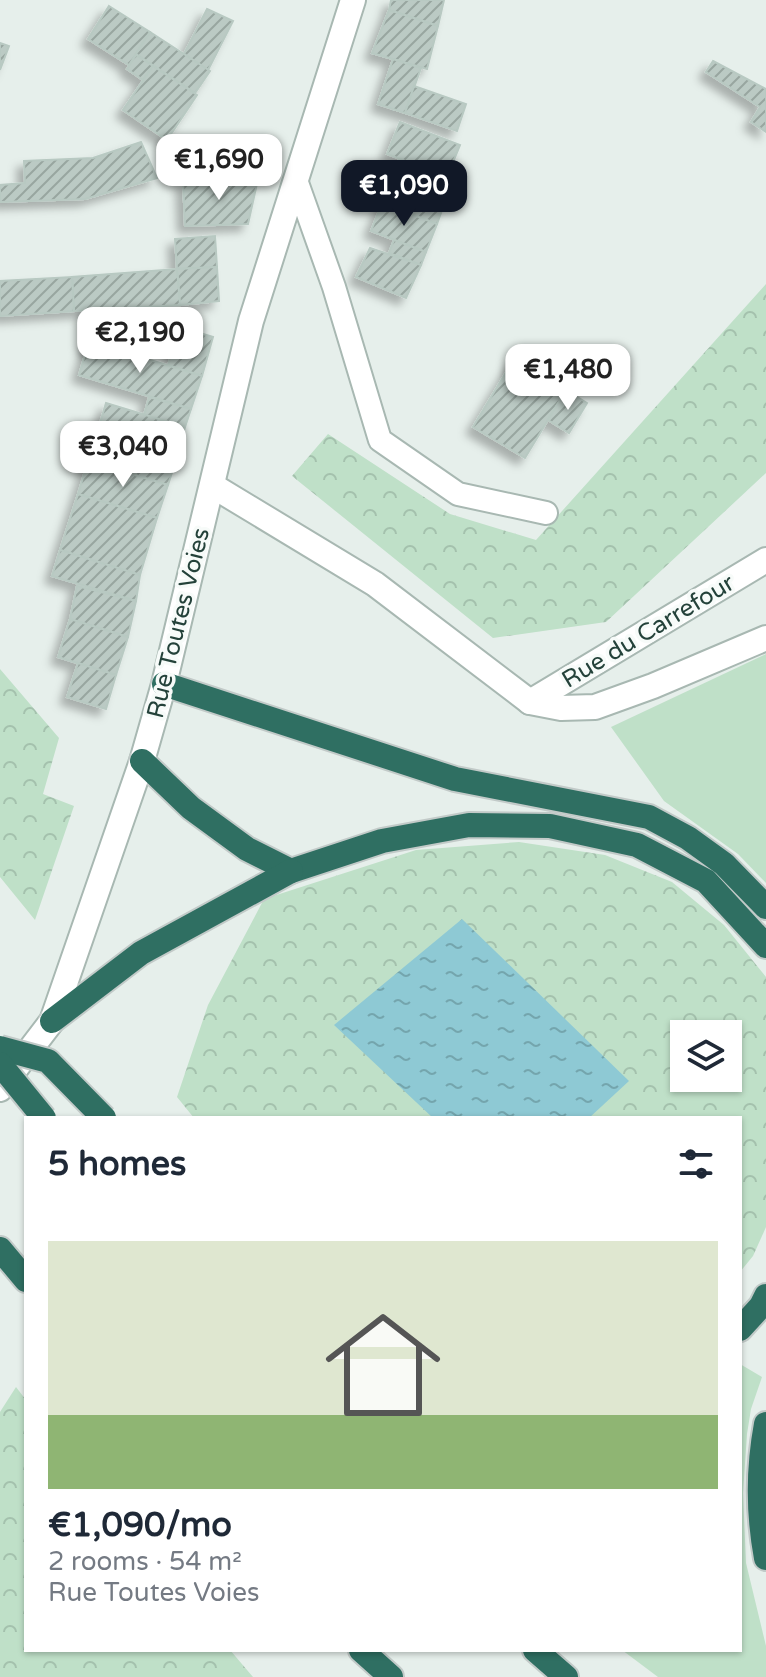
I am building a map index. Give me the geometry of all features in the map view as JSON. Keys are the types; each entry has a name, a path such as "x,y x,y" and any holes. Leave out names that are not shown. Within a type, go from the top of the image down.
{"highway":[{"path":"164,684 455,779 649,817 688,838 724,864 766,907"},
{"path":"142,761 191,808 247,849 291,871"},
{"path":"52,1021 141,953 291,871 382,841 469,825 550,826 637,845 706,881 766,946"},
{"path":"0,1048 48,1061 102,1116"},
{"path":"0,1064 42,1116"},
{"path":"0,1249 24,1278"},
{"path":"742,1327 766,1296"},
{"path":"766,1424 761,1453 762,1536 766,1558"},
{"path":"363,1652 391,1677"},
{"path":"537,1652 566,1677"}],"street":[{"name":"Rue Toutes Voies","path":"0,1089 52,1021 142,761 164,684 251,321 353,0"},
{"path":"213,486 375,584 530,702 561,708 595,707 766,638"},
{"name":"Rue du Carrefour","path":"530,702 766,560"}],"lane":[{"path":"296,180 334,287 380,440 458,494 546,513"}],"green space":[{"path":"766,284 766,473 606,622 493,638 292,476 328,434 450,514 536,540"},
{"path":"766,654 766,883 738,854 664,801 611,727"},
{"path":"0,669 59,738 43,794 74,806 35,920 0,877"},
{"path":"519,842 605,855 672,882 724,925 766,977 766,1227 753,1256 742,1270 742,1116 192,1116 177,1097 208,1005 264,899 416,850"},
{"path":"742,1365 762,1377 751,1409 743,1493 746,1563 766,1646 766,1677 658,1677 625,1652 742,1652"},
{"path":"16,1387 24,1397 24,1652 232,1652 253,1677 0,1677 0,1412"}],"water":[{"path":"462,919 629,1081 591,1116 431,1116 334,1025"}],"building":[{"path":"391,0 444,0 438,26 389,10"},
{"path":"109,6 150,32 129,65 88,39"},
{"path":"207,9 233,21 208,70 184,54"},
{"path":"389,10 438,26 427,69 372,53"},
{"path":"150,32 210,71 195,93 136,54"},
{"path":"0,43 9,46 0,70"},
{"path":"136,55 153,66 143,80 127,69"},
{"path":"393,59 421,68 405,113 378,104"},
{"path":"713,61 766,89 766,132 751,122 760,107 706,72"},
{"path":"153,66 197,95 167,140 123,110"},
{"path":"414,86 466,104 457,131 405,113"},
{"path":"400,122 460,145 447,177 387,154"},
{"path":"141,142 157,178 85,199 0,202 0,185 25,183 24,161 93,158"},
{"path":"399,159 454,180 449,191 394,171"},
{"path":"394,171 449,191 437,224 382,203"},
{"path":"258,179 248,224 185,226 183,181"},
{"path":"382,203 437,224 426,252 371,231"},
{"path":"215,236 217,267 177,269 175,239"},
{"path":"394,240 426,252 421,265 389,253"},
{"path":"370,248 421,265 406,298 356,277"},
{"path":"217,267 219,301 180,305 177,269"},
{"path":"177,269 180,305 74,311 72,277"},
{"path":"72,277 74,311 0,316 0,281"},
{"path":"180,327 213,337 202,376 168,365"},
{"path":"89,341 202,376 191,409 79,375"},
{"path":"514,359 566,390 525,458 473,427"},
{"path":"566,390 587,403 569,433 548,420"},
{"path":"149,397 191,409 185,427 144,415"},
{"path":"106,403 185,427 177,457 97,433"},
{"path":"97,433 177,457 168,485 88,461"},
{"path":"88,461 168,485 157,518 78,494"},
{"path":"78,494 157,518 140,575 60,550"},
{"path":"60,550 140,575 136,601 52,576"},
{"path":"77,586 136,601 128,637 70,619"},
{"path":"70,619 128,637 116,675 58,657"},
{"path":"78,663 116,675 106,709 67,697"}]}
